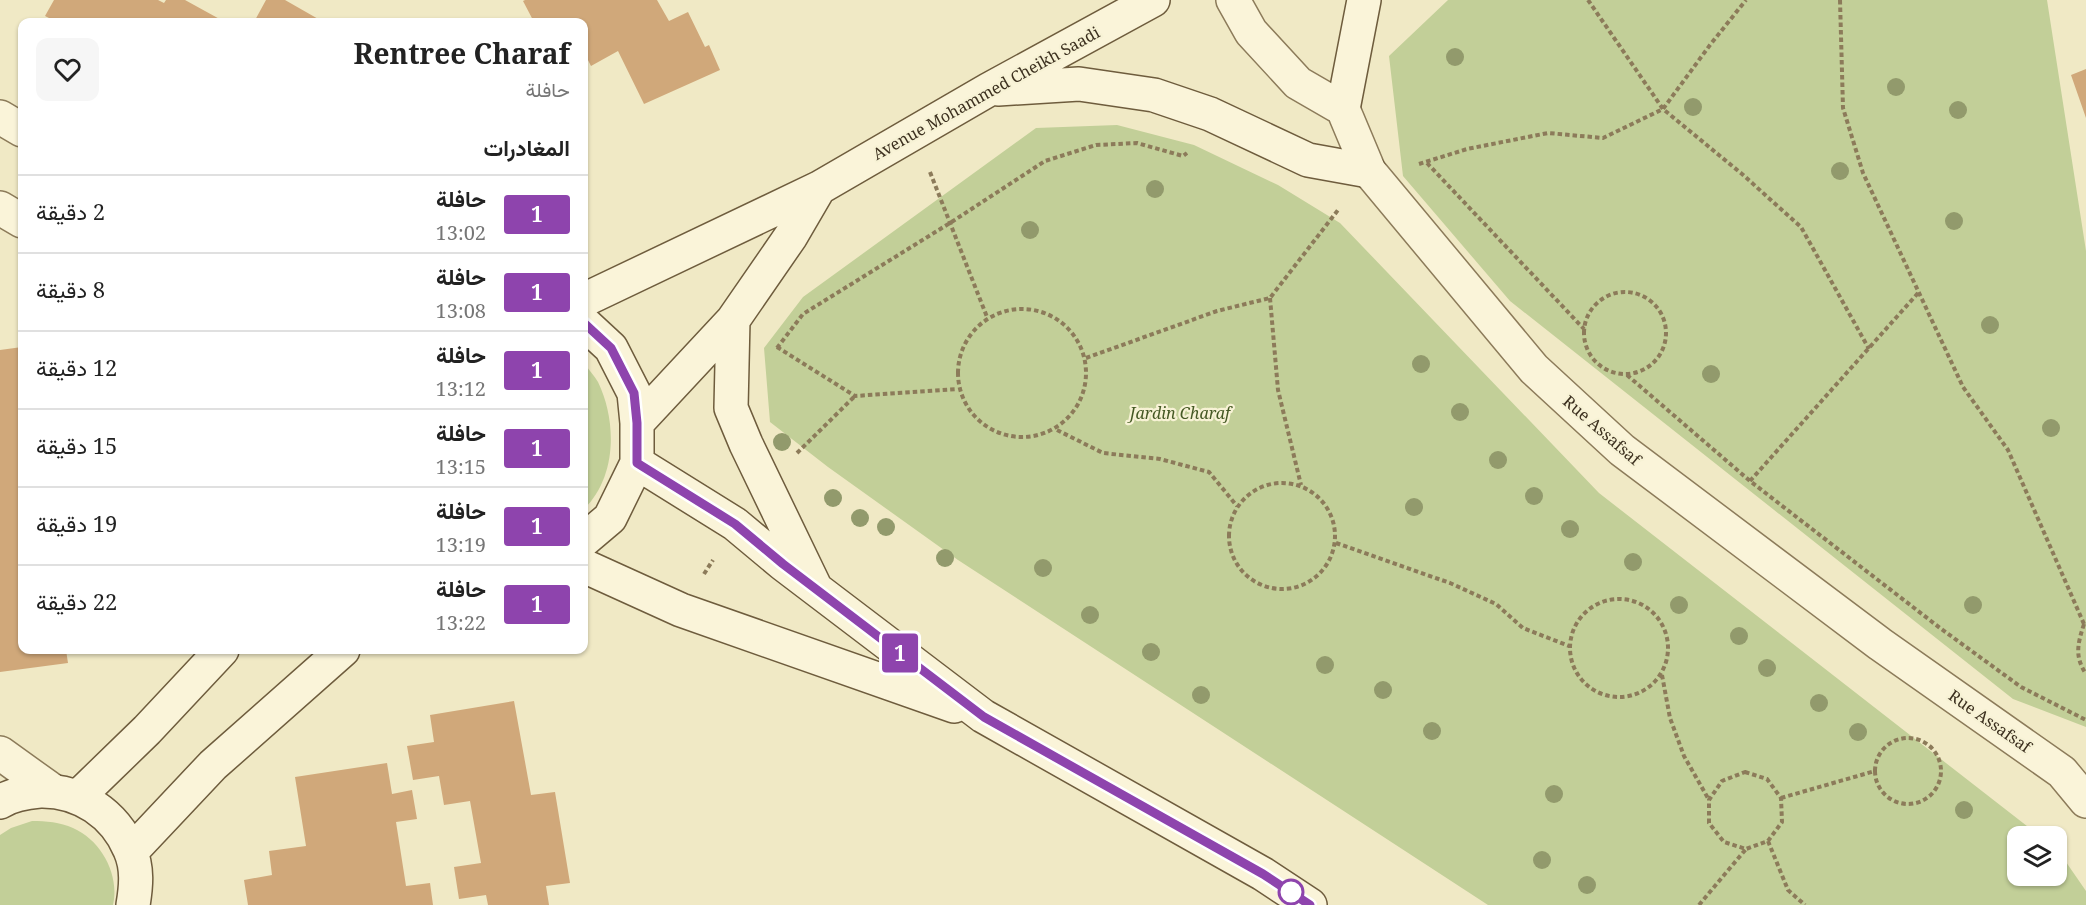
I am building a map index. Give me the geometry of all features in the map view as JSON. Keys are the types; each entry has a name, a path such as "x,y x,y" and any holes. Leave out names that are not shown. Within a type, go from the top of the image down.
{"main road":[{"name":"Avenue Mohammed Cheikh Saadi","path":"588,298 819,188 988,90 1153,0"},
{"path":"1233,0 1251,32 1298,83 1343,109 1364,0"},
{"path":"988,90 1079,84 1154,95 1210,114 1308,160 1369,171"},
{"name":"Rue Assafsaf","path":"1343,109 1369,171 1534,369 1622,450 1880,644 2074,775 2086,801"},
{"path":"0,117 18,128"},
{"name":"Avenue Mohammed Cheikh Saadi","path":"637,423 733,320 780,253 819,188"},
{"path":"0,208 18,219"},
{"path":"733,320 731,408 746,444 817,589"},
{"path":"588,327 611,348 634,393 637,423 637,463 610,518 588,537"},
{"path":"637,463 735,524 984,717 1263,874 1310,905"},
{"path":"588,568 681,610 984,717"},
{"path":"0,802 28,792 66,794 147,729 218,654"},
{"path":"131,852 213,765 338,654"},
{"path":"0,753 66,794 101,811 119,829 131,852 136,881 133,905"}],"path":[{"path":"1587,0 1663,109 1742,174 1801,227 1869,349"},
{"path":"1840,0 1843,108 1863,173 1963,387 2008,450 2085,623 2077,644 2080,666 2086,674"},
{"path":"777,348 803,314 951,223 1045,160 1096,145 1137,143 1183,156 1228,122"},
{"path":"914,132 987,317"},
{"path":"1427,163 1584,329"},
{"path":"1627,375 1649,368 1664,350 1667,326 1656,304 1635,292 1612,293 1593,306 1584,329 1588,352 1604,369 1627,375 1750,481 2003,674 2021,687 2086,720"},
{"path":"1750,481 1919,292"},
{"path":"1270,298 1278,390 1301,485"},
{"path":"1027,307 1065,322 1086,358 1083,399 1057,430 1017,440 979,424 957,389 961,348 987,317 1027,307"},
{"path":"733,320 855,396 957,389"},
{"path":"1057,430 1103,453 1160,459 1209,472 1237,506"},
{"path":"1277,482 1301,485 1321,498 1333,519 1336,543 1327,565 1310,582 1287,589 1264,586 1244,573 1231,553 1229,528 1237,506 1255,489 1277,482"},
{"path":"681,610 735,524"},
{"path":"1336,543 1450,583 1496,604 1523,628 1569,646"},
{"path":"1662,674 1642,692 1618,698 1592,690 1575,671 1569,646 1577,621 1596,603 1621,597 1646,605 1663,624 1669,650 1662,674 1670,718 1684,756 1709,800 1709,823 1724,842 1746,849"},
{"path":"1898,739 1919,739 1936,752 1942,772 1935,791 1919,803 1898,803 1881,790 1875,771 1881,750 1898,739"},
{"path":"1781,798 1875,771"},
{"path":"1699,905 1746,849 1768,841 1782,822 1781,798 1767,779 1744,772 1722,780 1709,800"},
{"path":"1768,841 1788,890 1804,905"}],"green space":[{"path":"1448,0 2047,0 2086,251 2086,727 2013,699 1510,301 1403,176 1389,56"},
{"name":"Jardin Charaf","path":"1117,125 1194,145 1278,185 1340,223 1599,493 2027,826 2007,826 2007,886 2067,886 2067,863 2086,891 2086,905 1488,905 958,560 828,467 770,422 764,348 803,297 1036,128"},
{"path":"588,368 598,382 604,397 611,431 608,465 595,496 588,504"},
{"path":"32,821 53,822 68,826 92,841 100,850 111,871 114,882 113,905 0,905 0,835 11,828"}],"building":[{"path":"54,0 158,0 164,3 166,0 185,0 218,18 49,18 45,16"},
{"path":"266,0 285,0 316,18 256,18"},
{"path":"657,0 669,21 688,12 705,47 709,45 720,70 644,104 618,51 591,66 588,60 588,18 532,18 523,1"},
{"path":"2086,69 2086,118 2071,75"},
{"path":"18,348 18,654 67,654 68,663 0,672 0,350"},
{"path":"514,701 531,795 555,792 570,883 546,886 549,905 488,905 486,895 459,899 454,867 481,863 470,801 444,805 439,776 413,780 407,746 434,742 430,715"},
{"path":"387,763 392,794 412,790 417,819 396,822 406,886 430,883 433,905 248,905 244,880 272,875 269,851 306,846 295,777"}],"bus line":[{"name":"1","path":"588,327 611,348 634,393 637,463 735,524 783,564 984,717 1263,874 1310,905"}]}
